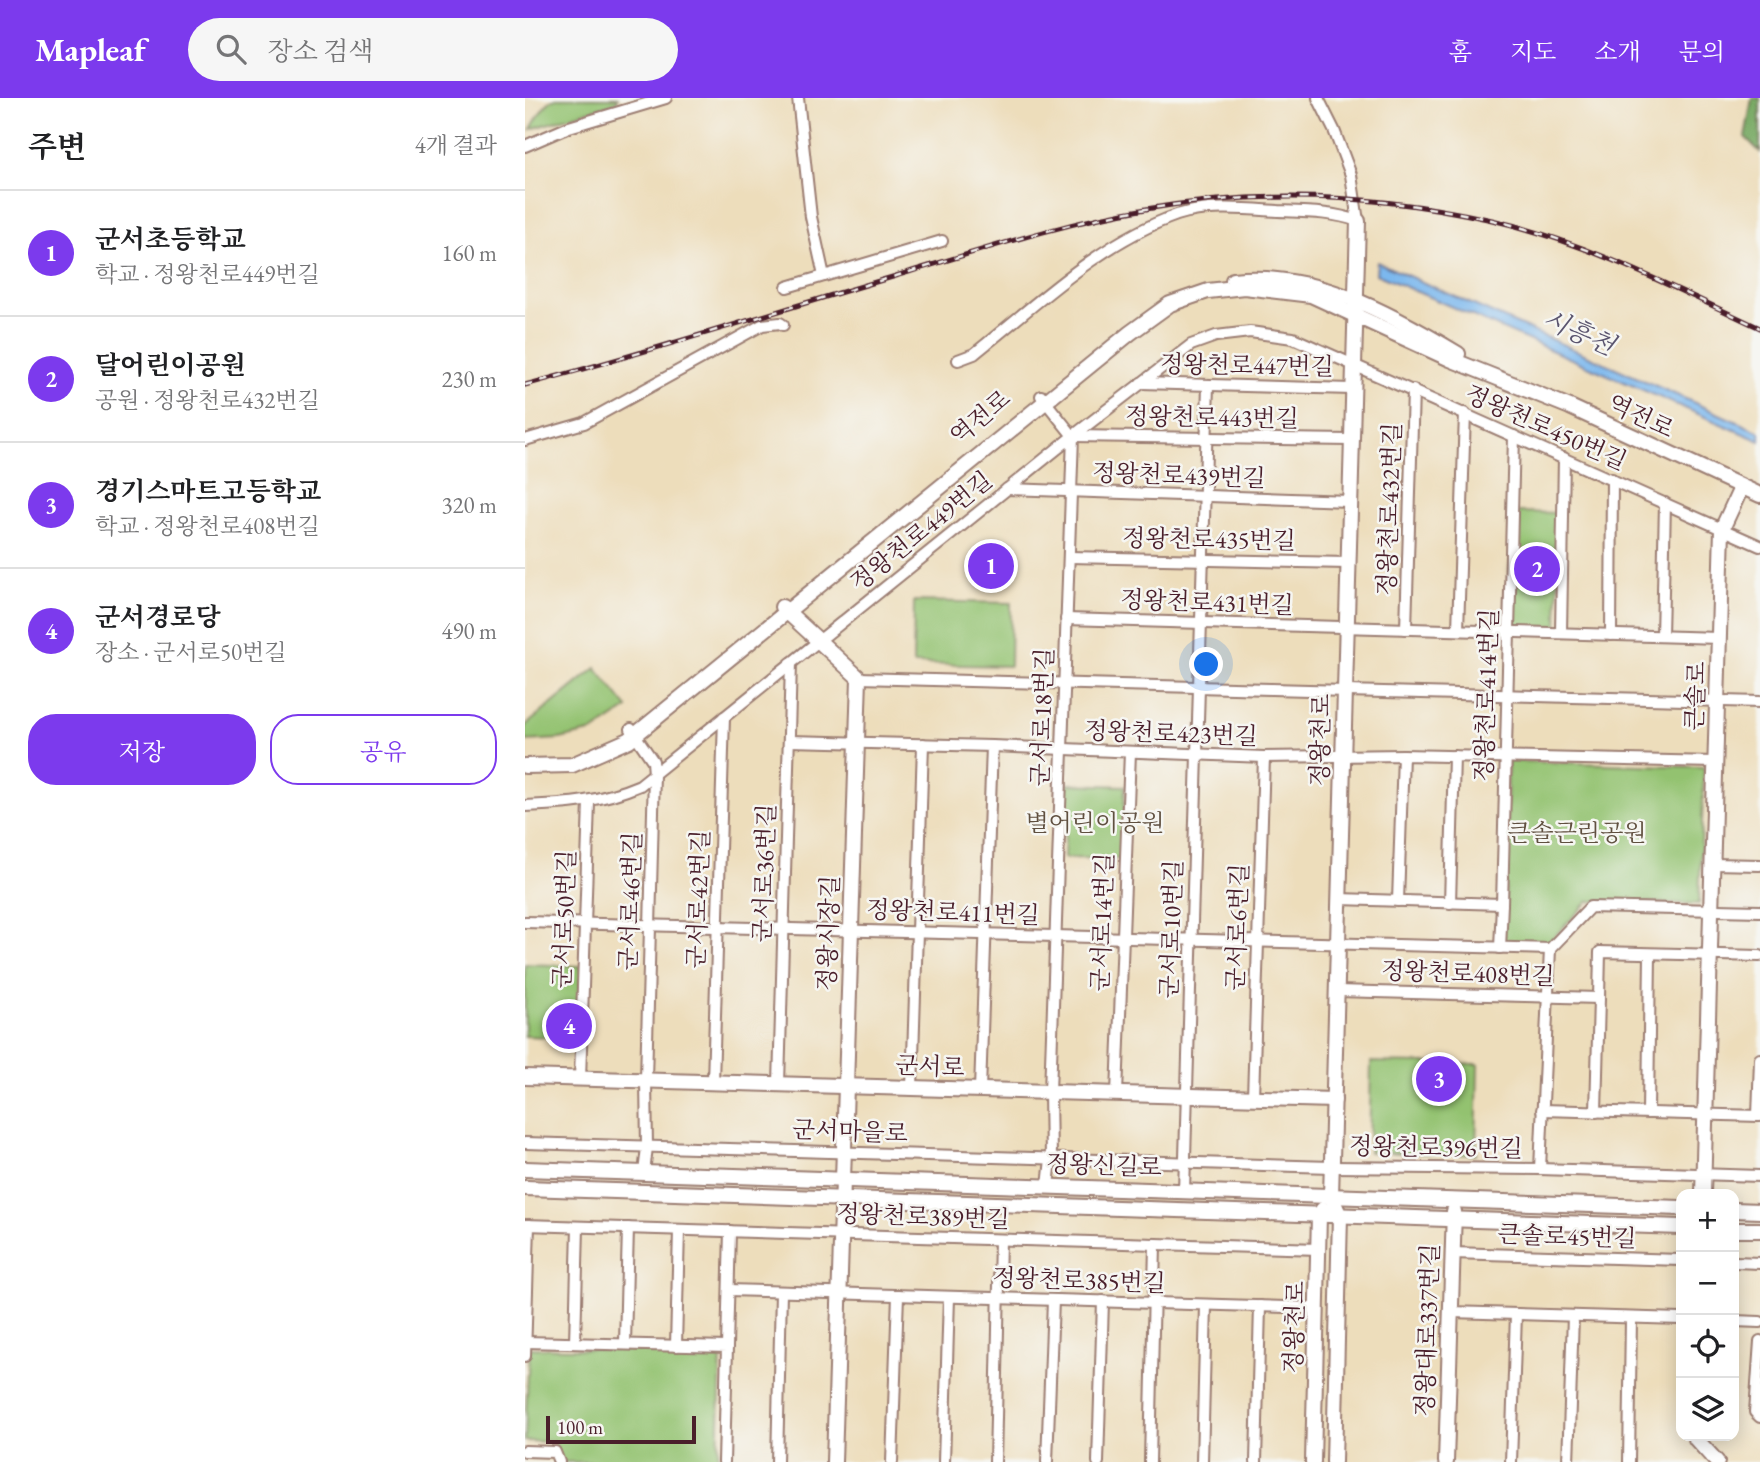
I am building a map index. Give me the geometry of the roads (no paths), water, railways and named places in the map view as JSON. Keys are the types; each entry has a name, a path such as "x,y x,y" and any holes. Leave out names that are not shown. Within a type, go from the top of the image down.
{"street":[{"path":"525,146 569,127 666,98"},
{"path":"798,98 811,217 824,276"},
{"path":"958,360 974,354 1113,246 1178,215 1231,208 1317,213 1358,221 1352,174 1318,98"},
{"name":"정왕천로","path":"1334,1462 1340,1216 1331,1196 1358,221"},
{"path":"787,288 942,241"},
{"name":"역전로","path":"525,766 572,765 608,750 1044,399 1128,325 1159,302 1201,286 1253,278 1300,282 1332,290 1424,333 1501,380 1570,407 1760,495"},
{"path":"525,440 584,423 762,326 780,323 783,325"},
{"name":"정왕천로449번길","path":"525,806 589,802 640,785 1073,436 1191,345 1216,336 1265,332 1293,338 1353,363"},
{"name":"정왕천로450번길","path":"1353,363 1760,546"},
{"name":"정왕천로447번길","path":"1141,383 1352,389"},
{"name":"군서로10번길","path":"1187,1096 1208,385"},
{"name":"정왕천로432번길","path":"1406,629 1413,390"},
{"path":"1044,399 1073,436"},
{"path":"1458,631 1465,413"},
{"name":"정왕천로443번길","path":"1073,436 1351,440"},
{"name":"군서로18번길","path":"1051,1092 1073,436"},
{"name":"정왕천로414번길","path":"1500,948 1514,436"},
{"path":"1561,634 1564,458"},
{"path":"1611,635 1612,480"},
{"name":"큰솔로","path":"1703,1189 1722,529 1741,488"},
{"name":"정왕천로439번길","path":"1007,489 1349,501"},
{"path":"1662,636 1665,503"},
{"name":"정왕천로435번길","path":"1069,557 1348,564"},
{"path":"785,609 859,678 1760,702"},
{"name":"정왕천로431번길","path":"1066,619 1346,627"},
{"name":"정왕천로432번길","path":"1346,627 1719,638"},
{"name":"군서로36번길","path":"779,1084 791,663"},
{"name":"정왕시장길","path":"834,1462 859,678"},
{"name":"군서로42번길","path":"713,1082 724,717"},
{"name":"역전로","path":"525,758 560,757 598,748 633,732"},
{"name":"군서로46번길","path":"633,732 653,761 654,774 646,1080"},
{"name":"정왕천로423번길","path":"789,741 1264,757 1403,755 1715,762"},
{"path":"912,1088 923,744"},
{"path":"980,1090 992,746"},
{"name":"군서로14번길","path":"1117,1094 1130,752"},
{"path":"1398,901 1403,755"},
{"name":"정왕천로414번길","path":"1450,903 1454,756"},
{"name":"군서로6번길","path":"1253,1097 1264,757"},
{"name":"군서로50번길","path":"580,1079 589,802"},
{"path":"1712,864 1760,865"},
{"path":"1339,899 1502,904"},
{"path":"1550,949 1590,907 1760,911"},
{"name":"정왕천로411번길","path":"525,922 1550,949"},
{"name":"정왕천로396번길","path":"1540,1169 1550,949"},
{"path":"1596,1112 1600,952 1760,956"},
{"path":"1648,1113 1650,954"},
{"name":"정왕천로408번길","path":"1337,991 1598,998"},
{"path":"1542,1110 1759,1116 1760,1059"},
{"name":"군서로","path":"525,1077 1334,1100"},
{"path":"644,1173 647,1147 646,1080"},
{"path":"1048,1186 1051,1159 1051,1092"},
{"path":"1184,1191 1187,1096"},
{"name":"군서마을로","path":"525,1143 1332,1167"},
{"name":"정왕천로396번길","path":"1332,1167 1540,1169 1760,1176"},
{"name":"정왕신길로","path":"525,1169 1676,1208"},
{"name":"정왕신길로","path":"525,1188 1676,1227"},
{"path":"1319,1215 1331,1196"},
{"name":"정왕대로337번길","path":"1446,1462 1454,1199"},
{"path":"1739,1210 1760,1211"},
{"name":"정왕천로","path":"1313,1462 1319,1215"},
{"path":"525,1356 527,1225"},
{"name":"정왕천로389번길","path":"527,1225 1319,1249"},
{"path":"575,1343 578,1227"},
{"path":"625,1344 628,1228"},
{"path":"676,1346 679,1230"},
{"path":"1739,1230 1760,1230"},
{"path":"724,1462 730,1231"},
{"path":"995,1462 1000,1240"},
{"path":"1150,1462 1155,1244"},
{"name":"큰솔로45번길","path":"1452,1253 1676,1260"},
{"path":"1739,1262 1760,1262"},
{"path":"729,1290 839,1293"},
{"path":"777,1462 781,1292"},
{"name":"정왕천로385번길","path":"839,1293 1317,1308"},
{"path":"892,1462 898,1295"},
{"path":"944,1462 949,1297"},
{"path":"1047,1462 1053,1300"},
{"path":"1098,1462 1103,1301"},
{"path":"1202,1462 1206,1304"},
{"path":"1256,1462 1260,1306"},
{"path":"1451,1312 1676,1319"},
{"path":"1511,1462 1516,1314"},
{"path":"1568,1462 1573,1316"},
{"path":"1629,1462 1632,1318"},
{"path":"1739,1321 1760,1321"},
{"path":"1760,1341 1755,1412 1760,1417"},
{"path":"526,1342 727,1347"},
{"path":"1698,1441 1717,1462"},
{"path":"525,1451 555,1452 559,1462"}],"water":[{"path":"1377,262 1760,432 1760,441 1376,274"}],"railway":[{"path":"525,385 665,346 1051,230 1146,209 1232,199 1276,197 1362,200 1449,211 1492,220 1595,253 1760,328"}],"place":[{"name":"군서초등학교","path":"991,566"},
{"name":"달어린이공원","path":"1537,569"},
{"name":"군서경로당","path":"569,1026"},
{"name":"경기스마트고등학교","path":"1439,1079"}],"water label":[{"name":"시흥천","path":"1579,332"}],"park label":[{"name":"별어린이공원","path":"1095,822"},
{"name":"큰솔근린공원","path":"1577,832"}]}
